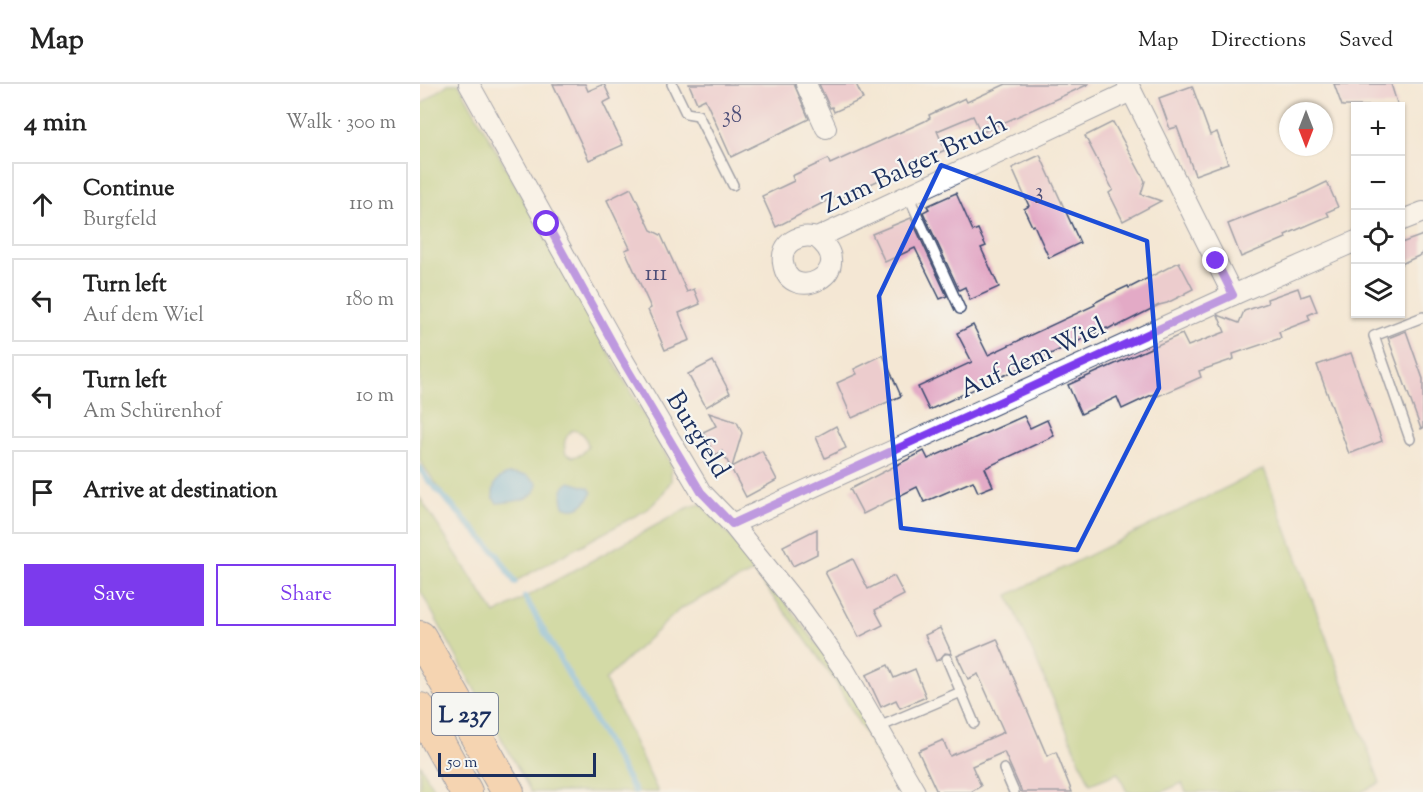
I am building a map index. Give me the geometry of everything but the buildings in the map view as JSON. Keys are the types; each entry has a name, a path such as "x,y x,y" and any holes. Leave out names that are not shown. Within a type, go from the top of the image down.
{"highway":[{"name":"L 237","path":"420,637 508,792"},
{"name":"L 237","path":"420,709 466,792"}],"street":[{"name":"Burgfeld","path":"469,84 621,358 694,482 732,524 802,611 845,671 915,792"},
{"path":"806,84 826,128"},
{"path":"1130,88 1233,295"},
{"name":"Zum Balger Bruch","path":"818,238 1130,88"},
{"path":"1405,219 1423,212"},
{"name":"Auf dem Wiel","path":"732,524 1351,243"}],"lane":[{"path":"672,84 686,113 698,115 733,185"},
{"path":"908,195 960,309"},
{"path":"1410,439 1374,336 1423,317"},
{"path":"947,659 974,723"},
{"path":"879,727 961,692"},
{"path":"1004,769 1014,792"}],"highlighted area":[{"path":"941,165 1147,241 1159,388 1077,550 901,528 879,296"}],"green space":[{"path":"448,84 459,84 671,464 671,481 648,509 514,582 489,545 464,523 420,461 420,105","holes":["572,430 581,433 588,446 582,454 573,457 566,454 564,444"]},
{"path":"1264,469 1380,783 1361,792 1186,792 1182,783 1162,792 1127,792 1118,773 1090,784 1008,595"},
{"path":"420,498 495,614 689,507 701,504 758,567 843,678 907,792 898,792 835,681 793,622 753,572 680,609 605,680 658,792 531,792 420,590"},
{"path":"420,764 435,792 420,792"}],"water":[{"path":"509,474 526,475 537,483 536,489 533,494 523,499 497,503 493,498 495,485 498,479"},
{"path":"570,482 589,488 592,493 577,508 569,508 563,503 563,490"}],"waterway":[{"path":"420,468 427,479 497,554 515,582"},
{"path":"525,597 635,792"}],"route":[{"path":"547,224 621,358 701,492 732,524 1233,295 1216,261"}]}
